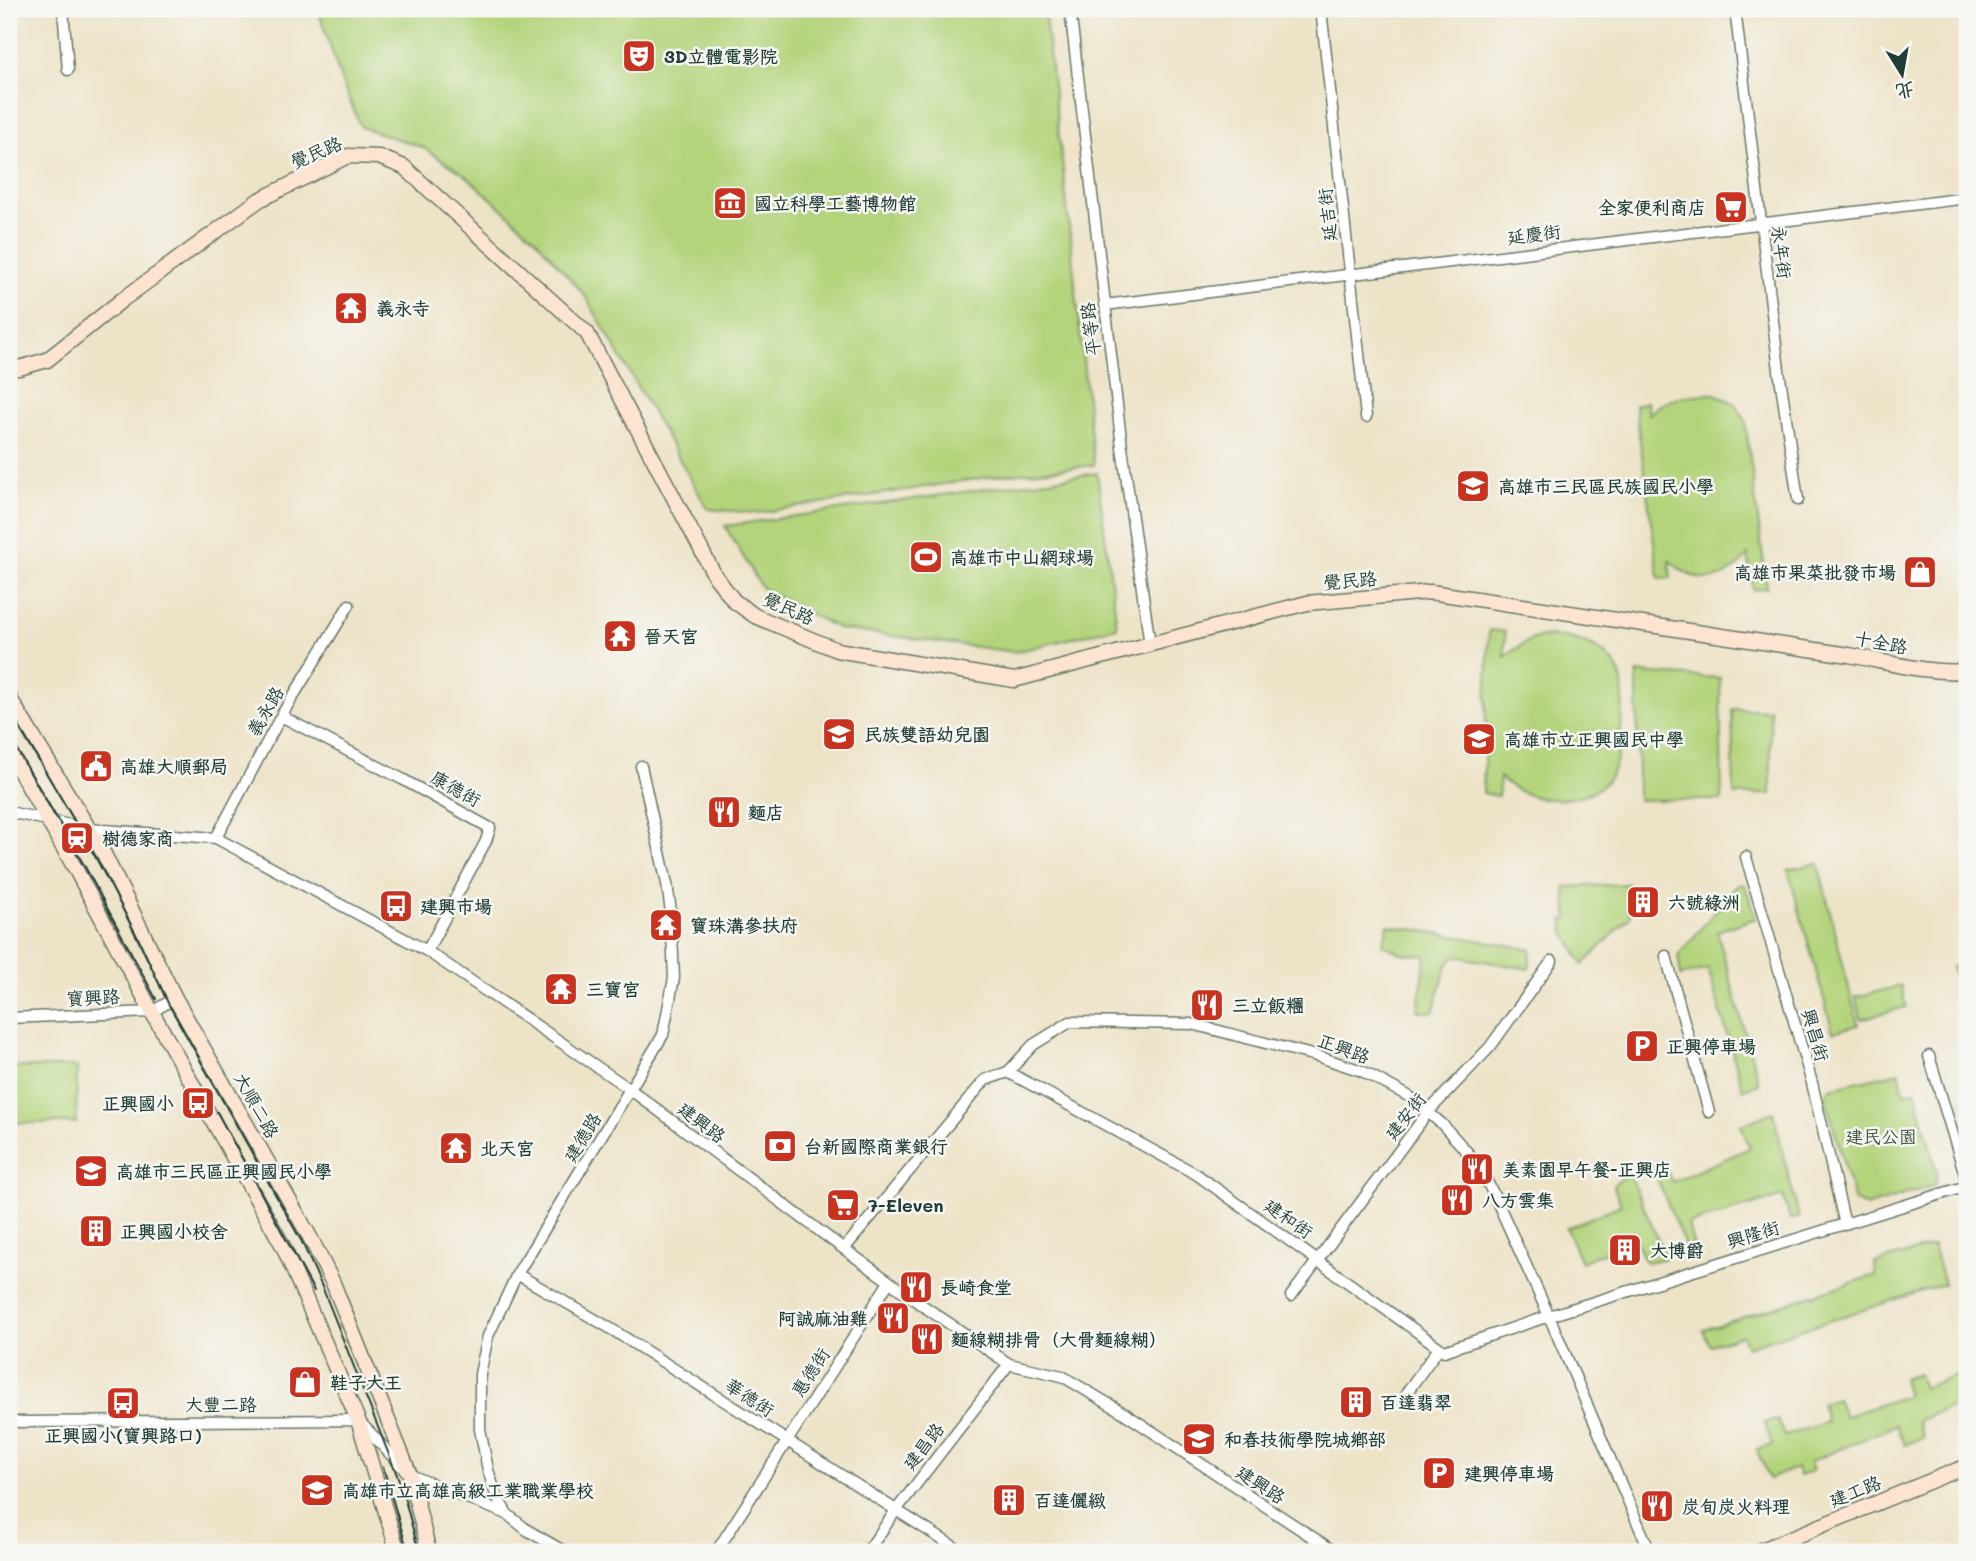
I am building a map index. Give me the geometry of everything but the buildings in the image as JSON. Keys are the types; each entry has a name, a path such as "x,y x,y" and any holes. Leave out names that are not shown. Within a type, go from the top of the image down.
{"street":[{"path":"62,9 68,70"},
{"name":"平等路","path":"1070,9 1105,305 1150,645"},
{"name":"延吉街","path":"1321,9 1366,417"},
{"name":"永年街","path":"1735,9 1798,500"},
{"name":"覺民路","path":"9,367 19,368 47,360 122,300 259,200 348,156 379,157 404,167 587,333 715,576 734,601 755,616 837,650 1014,680 1307,603 1430,592 1787,647"},
{"name":"延慶街","path":"1105,305 1967,198"},
{"name":"義永路","path":"216,838 281,716 349,604"},
{"name":"十全路","path":"1787,647 1849,655 1904,667 1967,671"},
{"name":"大順二路","path":"9,697 89,829 175,998 333,1283 410,1475 429,1552"},
{"name":"康德街","path":"281,716 490,828 486,841 427,951"},
{"path":"9,752 283,1246 358,1420 398,1552"},
{"name":"建德路","path":"507,1514 496,1495 488,1470 480,1429 480,1374 488,1336 517,1273 663,1035 674,978 667,884 641,766"},
{"name":"建興路","path":"9,812 89,829 216,838 427,951 631,1090 889,1282 1009,1364 1062,1376 1124,1413 1335,1552"},
{"name":"興昌街","path":"1746,857 1812,1083 1845,1225"},
{"path":"1666,956 1709,1112"},
{"name":"建安街","path":"1291,1296 1428,1112 1490,1047 1552,961"},
{"name":"寶興路","path":"9,1018 152,1012 175,998"},
{"name":"正興路","path":"844,1249 985,1080 1008,1072 1032,1045 1070,1022 1192,1024 1320,1056 1362,1071 1410,1097 1478,1164 1549,1316 1650,1552"},
{"path":"1929,1056 1967,1183"},
{"name":"建和街","path":"1008,1072 1196,1174 1438,1349"},
{"name":"興隆街","path":"1549,1316 1845,1225 1967,1183"},
{"name":"華德街","path":"517,1273 962,1552"},
{"name":"惠德街","path":"716,1552 889,1282"},
{"path":"1406,1392 1438,1349 1444,1351 1549,1316"},
{"name":"建昌路","path":"867,1552 1009,1364"},
{"path":"358,1420 410,1475"},
{"name":"大豐二路","path":"9,1422 358,1420"},
{"name":"建工路","path":"1757,1552 1967,1466"},
{"name":"建德路","path":"410,1475 507,1514 527,1530 565,1552"}],"green space":[{"name":"國立科學工藝博物館","path":"318,9 1044,9 1094,465 1002,475 757,513 708,509 586,297 535,238 465,175 422,147 361,127 343,85"},
{"path":"1715,394 1734,403 1745,419 1767,588 1753,590 1748,555 1729,572 1710,579 1690,575 1669,560 1671,578 1659,579 1635,405 1647,402 1649,414 1671,400"},
{"name":"高雄市中山網球場","path":"1097,473 1117,627 1015,652 839,629 762,588 725,526"},
{"path":"1489,630 1505,632 1505,657 1536,638 1558,637 1593,646 1617,668 1623,691 1617,760 1605,782 1595,790 1581,796 1545,799 1521,792 1500,777 1498,796 1483,793"},
{"path":"1637,673 1720,678 1722,800 1638,800"},
{"path":"1732,709 1770,710 1771,794 1734,795"},
{"path":"1818,863 1858,1025 1833,1032 1788,870"},
{"path":"1628,884 1630,917 1583,965 1565,932 1563,920 1568,919 1565,887"},
{"path":"1738,884 1745,885 1756,918 1717,931 1759,1084 1743,1089 1708,969 1681,976 1678,956"},
{"path":"1388,925 1531,949 1529,969 1455,956 1447,965 1433,1012 1418,1011 1426,956 1401,953 1383,945"},
{"path":"1967,964 1967,999 1960,1001 1952,967"},
{"path":"1901,986 1906,1007 1861,1019 1855,997"},
{"path":"9,1067 77,1067 76,1123 9,1123"},
{"name":"建民公園","path":"1899,1072 1904,1093 1915,1091 1937,1174 1935,1185 1866,1207 1854,1200 1825,1097 1830,1088"},
{"path":"1773,1112 1799,1218 1790,1219 1783,1196 1688,1224 1694,1247 1686,1248 1651,1164 1662,1160 1672,1182 1750,1148 1741,1125"},
{"path":"1629,1173 1666,1258 1646,1262 1635,1239 1581,1262 1566,1228 1621,1205 1613,1185"},
{"path":"1933,1246 1944,1284 1747,1347 1742,1335 1710,1345 1703,1330 1876,1275 1875,1263"},
{"path":"1967,1372 1967,1416 1962,1418 1956,1405 1917,1421 1923,1438 1904,1445 1896,1425 1810,1462 1813,1471 1799,1476 1796,1468 1769,1479 1757,1450 1772,1445 1765,1423 1778,1419 1784,1436 1827,1422 1821,1403 1837,1398 1844,1417 1908,1395 1903,1379 1918,1374 1923,1388"}],"tram line":[{"path":"9,709 96,858 168,1003 302,1242 401,1485 419,1552"},
{"path":"9,736 84,865 156,999"},
{"path":"217,1112 314,1291"},
{"path":"383,1467 408,1552"}],"place":[{"name":"3D立體電影院","path":"639,56"},
{"name":"國立科學工藝博物館","path":"730,203"},
{"name":"全家便利商店","path":"1731,207"},
{"name":"義永寺","path":"351,308"},
{"name":"高雄市三民區民族國民小學","path":"1473,486"},
{"name":"高雄市中山網球場","path":"926,557"},
{"name":"高雄市果菜批發市場","path":"1920,572"},
{"name":"晉天宮","path":"620,636"},
{"name":"民族雙語幼兒園","path":"839,734"},
{"name":"高雄市立正興國民中學","path":"1479,739"},
{"name":"高雄大順郵局","path":"96,766"},
{"name":"麵店","path":"724,812"},
{"name":"樹德家商","path":"77,838"},
{"name":"六號綠洲","path":"1643,902"},
{"name":"建興市場","path":"396,906"},
{"name":"寶珠溝參扶府","path":"666,925"},
{"name":"三寶宮","path":"561,989"},
{"name":"三立飯糰","path":"1207,1005"},
{"name":"正興停車場","path":"1642,1046"},
{"name":"正興國小","path":"198,1103"},
{"name":"台新國際商業銀行","path":"780,1146"},
{"name":"北天宮","path":"456,1148"},
{"name":"美素園早午餐-正興店","path":"1477,1169"},
{"name":"高雄市三民區正興國民小學","path":"91,1171"},
{"name":"八方雲集","path":"1457,1200"},
{"name":"7-Eleven","path":"843,1205"},
{"name":"正興國小校舍","path":"96,1231"},
{"name":"大博爵","path":"1625,1250"},
{"name":"長崎食堂","path":"916,1287"},
{"name":"阿誠麻油雞","path":"893,1318"},
{"name":"麵線糊排骨（大骨麵線糊）","path":"927,1339"},
{"name":"鞋子大王","path":"305,1382"},
{"name":"百達翡翠","path":"1356,1402"},
{"name":"正興國小(寶興路口)","path":"123,1403"},
{"name":"和春技術學院城鄉部","path":"1199,1439"},
{"name":"建興停車場","path":"1439,1473"},
{"name":"高雄市立高雄高級工業職業學校","path":"317,1490"},
{"name":"百達儷緻","path":"1009,1500"},
{"name":"炭旬炭火料理","path":"1657,1506"}]}
